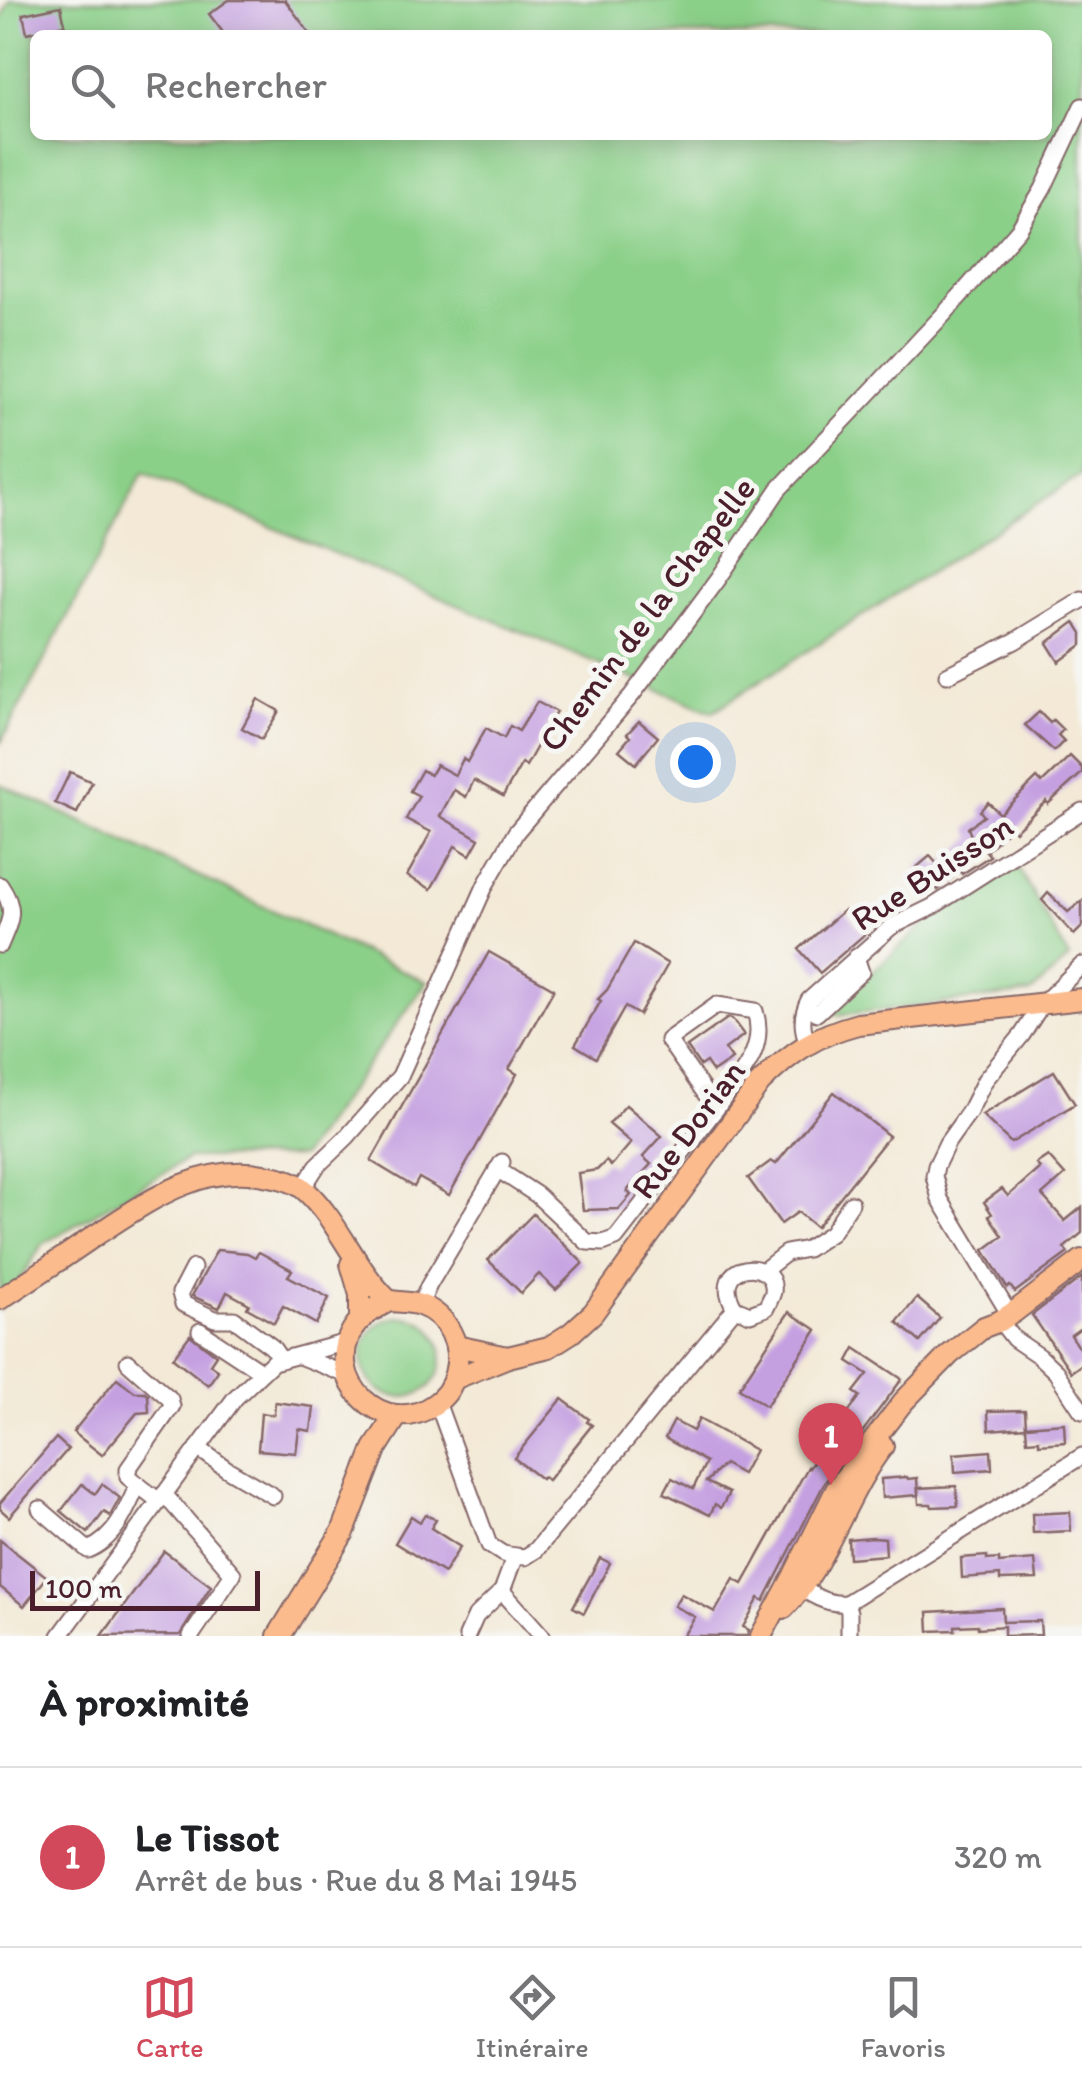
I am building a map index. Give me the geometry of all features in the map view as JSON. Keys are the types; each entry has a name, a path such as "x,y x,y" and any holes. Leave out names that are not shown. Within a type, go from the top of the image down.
{"highway":[{"path":"279,1636 343,1532 375,1449 396,1416"}],"main road":[{"name":"Rue Dorian","path":"454,1379 508,1357 550,1347 593,1313 751,1094 783,1060 808,1043 858,1024 1082,999"},
{"path":"0,1299 150,1199 191,1180 222,1173 254,1173 278,1177 303,1188 330,1218 373,1286 390,1300 420,1306 440,1317 447,1326 456,1346 458,1363 454,1379 438,1402 411,1415 396,1416 372,1408 362,1400 347,1375 347,1342 360,1320 390,1300"},
{"path":"344,1243 360,1295 360,1320"},
{"path":"764,1630 798,1583 837,1488 903,1402 949,1355 984,1327 1005,1318 1082,1260"},
{"name":"Rue Dorian","path":"456,1346 508,1357"}],"street":[{"name":"Chemin de la Chapelle","path":"303,1188 317,1166 348,1137 400,1076 486,884 516,832 632,695 780,489 1018,229 1043,188 1082,106"},
{"path":"948,675 1015,642 1082,600"},
{"name":"Rue Buisson","path":"808,1043 802,1021 809,1000 891,927 1001,864 1082,811"},
{"path":"0,885 12,909 0,944"},
{"path":"818,1013 861,972 856,957"},
{"path":"1080,1403 1056,1372 1014,1339 940,1199 934,1176 938,1158 985,1080 1042,1004 1082,965"},
{"path":"420,1306 500,1165 587,1242 603,1243 616,1238 716,1108 754,1055 760,1026 756,1011 716,1005 668,1040 716,1108"},
{"path":"763,1271 786,1253 807,1249 832,1233 852,1203"},
{"path":"193,1268 180,1293 182,1304 215,1319 234,1319 272,1347 281,1360"},
{"path":"744,1268 763,1271 772,1282 773,1293 766,1308 750,1314 735,1308 728,1296 734,1274 744,1268"},
{"path":"438,1402 489,1545 503,1554 525,1557 536,1550 735,1308"},
{"path":"200,1331 262,1372"},
{"path":"60,1636 235,1398 273,1362 347,1342"},
{"path":"299,1356 347,1375"},
{"path":"128,1362 170,1399 172,1406 128,1469 128,1476 162,1498 233,1574 191,1636"},
{"path":"198,1448 273,1496"},
{"path":"798,1583 836,1604 846,1604 1082,1456"},
{"path":"88,1550 98,1546 124,1517 138,1484"},
{"path":"40,1509 88,1550 89,1566 103,1577"},
{"path":"467,1636 476,1616 502,1592 515,1556"},
{"path":"502,1592 542,1636"},
{"path":"846,1604 849,1636"}],"green space":[{"path":"10,0 1082,0 1082,475 712,712 143,473 0,744 0,21"},
{"path":"0,784 427,982 301,1157 189,1158 43,1244 0,1309"},
{"path":"1016,864 1069,958 1031,993 833,1013 833,1006 936,915"},
{"path":"402,1317 417,1320 430,1329 439,1342 439,1372 430,1385 417,1394 402,1397 387,1394 374,1385 365,1372 362,1357 365,1342 374,1329 387,1320"}],"building":[{"path":"229,0 285,0 307,30 221,30 209,14"},
{"path":"61,6 65,25 27,33 23,14"},
{"path":"1075,622 1082,633 1082,645 1059,662 1047,643"},
{"path":"258,699 279,711 262,739 242,728"},
{"path":"537,702 556,712 526,766 522,763 503,796 474,780 466,797 454,790 440,816 479,839 470,855 455,846 431,889 407,876 431,832 406,819 419,796 410,791 422,770 430,775 436,765 455,775 486,728 504,738 510,726 519,731"},
{"path":"1039,712 1063,730 1058,735 1064,741 1054,751 1025,725"},
{"path":"639,721 658,737 636,764 619,750"},
{"path":"1070,756 1082,773 1015,831 1011,827 986,851 990,856 962,874 960,871 938,890 917,867 930,856 939,866 972,838 968,828 984,816 980,811 988,802 1000,814 1037,778 1042,783"},
{"path":"70,772 92,782 77,813 55,803"},
{"path":"1048,893 1068,912 1082,901 1082,927 1074,935 1042,900"},
{"path":"844,910 865,934 820,973 799,949"},
{"path":"634,943 668,964 639,1015 625,1007 596,1058 575,1045 601,1001 598,999"},
{"path":"489,952 554,989 509,1069 517,1074 449,1195 419,1178 414,1187 371,1161"},
{"path":"728,1018 744,1035 725,1049 732,1059 713,1072 706,1062 700,1066 687,1047"},
{"path":"1054,1071 1075,1104 1011,1143 982,1115"},
{"path":"834,1092 889,1136 816,1227 798,1212 781,1224 748,1178 771,1161 776,1164"},
{"path":"626,1105 662,1136 643,1157 651,1164 627,1191 631,1195 619,1209 583,1210 578,1173 597,1170 606,1161 611,1166 631,1143 609,1124"},
{"path":"1048,1156 1065,1175 1042,1195 1065,1221 1082,1207 1082,1233 1064,1248 1068,1253 1015,1292 1010,1286 1007,1288 984,1250 1003,1236 984,1202 1002,1189 1008,1196"},
{"path":"533,1214 583,1263 556,1290 539,1274 521,1293 488,1260"},
{"path":"217,1250 255,1257 259,1252 292,1270 288,1276 329,1298 316,1324 283,1306 274,1323 227,1292 219,1308 192,1296"},
{"path":"1082,1277 1082,1327 1071,1335 1082,1352 1082,1364 1071,1372 1032,1315"},
{"path":"917,1298 940,1318 920,1342 897,1322"},
{"path":"789,1312 817,1330 766,1406 739,1388"},
{"path":"190,1335 216,1355 210,1364 218,1371 208,1385 173,1358"},
{"path":"855,1348 902,1379 825,1482 764,1601 759,1598 743,1627 749,1630 747,1636 683,1636 695,1617 674,1606 681,1594 715,1612 734,1579 743,1584 808,1467 860,1396 854,1392 868,1374 848,1361"},
{"path":"117,1378 135,1392 148,1395 149,1412 137,1413 102,1455 73,1432"},
{"path":"562,1399 592,1425 548,1480 541,1479 514,1458"},
{"path":"275,1402 314,1407 311,1431 299,1429 296,1453 258,1450 261,1413 274,1415"},
{"path":"1025,1410 1026,1427 989,1430 988,1411"},
{"path":"699,1419 755,1450 742,1474 724,1464 706,1482 729,1493 721,1508 715,1504 710,1515 664,1493 672,1478 693,1489 706,1462 665,1438 674,1421 693,1431"},
{"path":"1064,1423 1065,1442 1027,1441 1026,1426"},
{"path":"56,1438 68,1449 9,1517 0,1509 0,1503"},
{"path":"991,1451 992,1469 955,1472 954,1454"},
{"path":"917,1478 918,1495 882,1498 881,1479"},
{"path":"82,1484 95,1494 102,1484 120,1498 110,1516 104,1512 88,1533 61,1511"},
{"path":"956,1486 958,1506 919,1504 918,1488"},
{"path":"1070,1512 1071,1531 1033,1533 1032,1514"},
{"path":"425,1514 436,1520 431,1528 460,1547 444,1573 395,1543 411,1516 420,1522"},
{"path":"885,1538 886,1555 849,1558 848,1539"},
{"path":"0,1540 47,1577 24,1606 0,1587"},
{"path":"164,1551 211,1586 180,1635 102,1636"},
{"path":"987,1556 987,1560 999,1559 999,1563 1035,1560 1037,1579 1000,1580 1000,1575 962,1578 961,1558"},
{"path":"600,1558 610,1563 584,1613 573,1607"},
{"path":"1002,1608 1003,1622 1040,1621 1041,1635 1004,1636 1004,1626 978,1625 929,1631 928,1612"}],"place":[{"name":"Le Tissot","path":"831,1485"}]}
